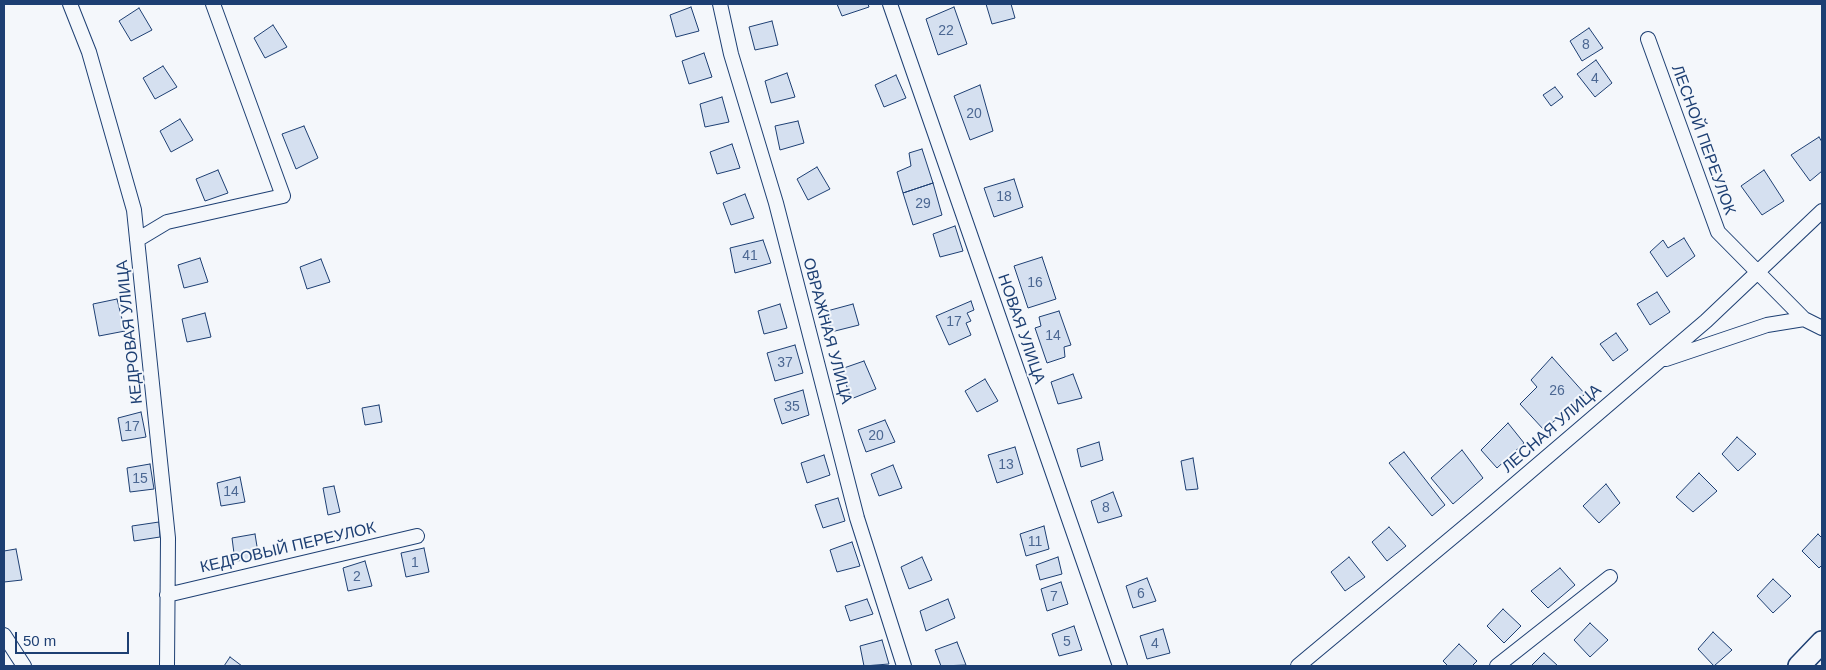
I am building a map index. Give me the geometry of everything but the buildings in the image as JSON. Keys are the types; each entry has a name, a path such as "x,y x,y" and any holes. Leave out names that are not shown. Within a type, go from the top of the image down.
{"main road":[{"path":"1800,666 1822,642"}],"street":[{"name":"КЕДРОВАЯ УЛИЦА","path":"70,4 89,52 134,210 168,538 167,666"},
{"path":"137,240 167,222 283,196 213,4"},
{"name":"ОВРАЖНАЯ УЛИЦА","path":"720,4 731,54 776,204 857,518 904,666"},
{"name":"НОВАЯ УЛИЦА","path":"890,4 1120,666"},
{"name":"ЛЕСНОЙ ПЕРЕУЛОК","path":"1648,39 1718,232 1804,319 1822,328"},
{"name":"ЛЕСНАЯ УЛИЦА","path":"1298,666 1706,321 1822,211"},
{"path":"1658,362 1767,325 1804,319"},
{"name":"КЕДРОВЫЙ ПЕРЕУЛОК","path":"168,595 417,536"},
{"path":"1497,666 1610,577"},
{"path":"4,635 24,666"}]}
